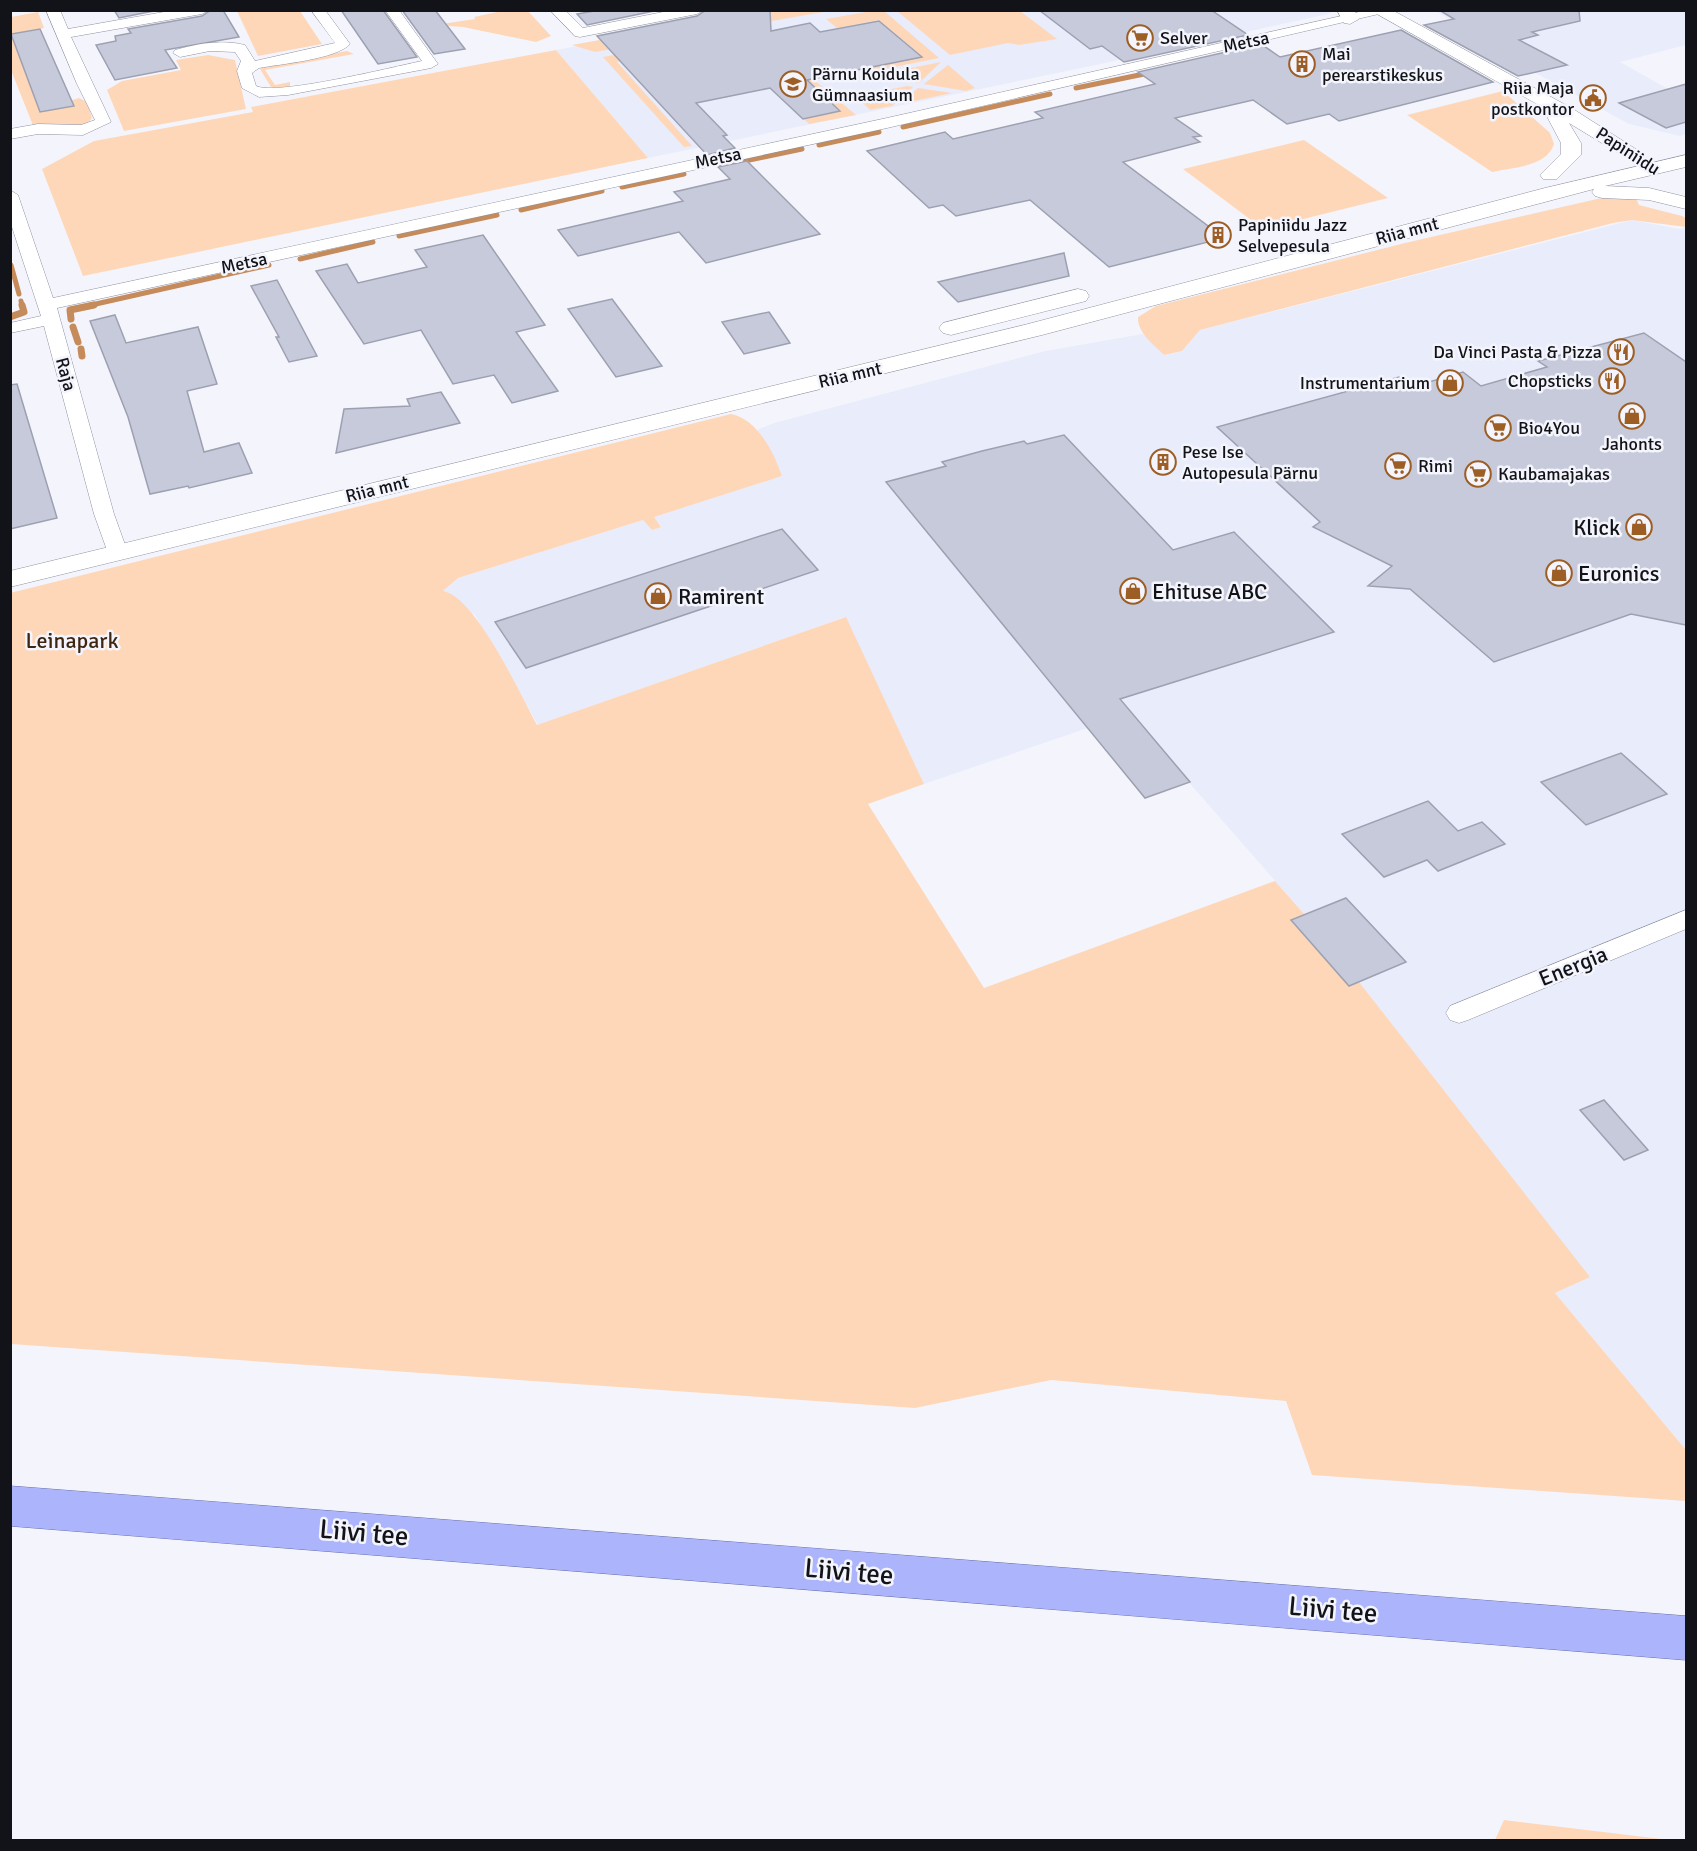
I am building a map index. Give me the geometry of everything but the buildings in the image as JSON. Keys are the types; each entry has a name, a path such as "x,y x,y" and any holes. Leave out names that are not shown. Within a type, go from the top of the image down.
{"highway":[{"name":"Liivi tee","path":"10,1506 1686,1638"}],"main road":[{"name":"Riia mnt","path":"10,557 114,543 1034,330 1648,158 1686,142"},
{"name":"Riia mnt","path":"1648,158 1683,165"},
{"name":"Papiniidu","path":"1648,158 1686,190"},
{"name":"Riia mnt","path":"1133,282 1556,183"},
{"path":"1556,183 1649,194 1686,203"},
{"name":"Riia mnt","path":"10,579 114,543 1100,290"}],"street":[{"path":"10,134 38,129 83,130 103,122 84,84 53,10"},
{"path":"64,34 202,10"},
{"path":"245,70 255,65 335,49 343,44 318,10"},
{"path":"180,53 210,47 240,48 248,61 245,70 249,88 259,93 288,91 430,64 392,10"},
{"path":"557,10 580,33 697,10"},
{"name":"Papiniidu","path":"1403,10 1648,158"},
{"name":"Papiniidu","path":"1383,11 1648,158"},
{"name":"Metsa","path":"10,328 49,312 1032,90 1347,15 1383,11"},
{"path":"1550,105 1571,143 1571,155 1556,183"},
{"name":"Raja","path":"10,195 49,312 114,543"},
{"name":"Energia","path":"1459,1012 1686,918"}],"shaded area":[{"name":"Pärnu Koidula Gümnaasium","path":"759,11 1333,11 1328,14 1096,65 648,158 556,50"},
{"path":"1435,11 1686,11 1686,45 1620,62 1686,99 1686,134 1680,136 1629,124 1517,63 1525,60"},
{"path":"1632,220 1679,229 1686,227 1686,1450 1555,1293 1589,1277 1359,982 1405,962 1346,898 1305,915 1129,714 924,784 845,617 538,725 475,615 442,592 458,578 643,520 652,530 661,526 653,517 782,476 757,430 774,423 1045,351 1143,334 1164,355 1182,351 1200,330"}],"green space":[{"path":"237,11 300,11 322,44 258,56"},
{"path":"502,11 528,11 551,36 536,42 463,27 435,25 475,19 474,17"},
{"path":"759,11 829,11 595,52 572,45"},
{"path":"884,11 939,58 875,71 872,67 922,56 879,20 837,28 826,19"},
{"path":"897,11 1020,11 1057,39 1019,45 1008,43 950,55"},
{"path":"38,12 44,28 11,34 11,17"},
{"path":"11,34 40,111 74,106 72,100 79,98 87,102 92,118 88,123 65,129 34,128 11,70"},
{"path":"685,42 655,55 617,62 692,146 684,147 603,57"},
{"path":"556,50 648,158 83,276 42,169 94,141 253,112 251,107"},
{"path":"347,51 354,54 265,70 275,85 290,82 290,88 271,87 260,69 267,65"},
{"path":"208,55 235,60 246,109 124,131 107,90 122,81 181,70 176,60"},
{"path":"941,62 919,83 908,81 896,71"},
{"path":"948,65 975,88 966,91 924,84"},
{"path":"807,74 856,115 809,124 804,119 841,111 802,75"},
{"path":"907,86 913,87 892,106 870,110 856,96"},
{"path":"918,88 952,93 900,104"},
{"path":"1503,91 1550,133 1554,144 1550,152 1537,162 1492,172 1407,115"},
{"path":"1304,140 1388,198 1263,229 1183,169"},
{"path":"1610,196 1636,198 1639,205 1682,216 1686,218 1686,227 1632,220 1613,223 1200,330 1182,351 1164,355 1147,338 1138,323 1138,317 1156,306 1405,243"},
{"name":"Leinapark","path":"731,414 749,422 756,429 769,447 782,476 654,517 661,527 652,530 643,520 458,578 443,591 456,597 483,628 537,725 846,617 924,784 868,804 984,988 1275,881 1305,915 1291,921 1349,986 1359,982 1590,1277 1555,1293 1686,1450 1686,1501 1312,1475 1286,1401 1051,1380 915,1408 11,1344 10,593"},
{"path":"1504,1820 1670,1840 1495,1840"}],"waterway":[{"path":"1076,88 1149,73"},
{"path":"903,127 1050,94"},
{"path":"819,145 879,132"},
{"path":"721,166 802,149"},
{"path":"622,187 684,174"},
{"path":"521,210 602,191"},
{"path":"399,236 497,215"},
{"path":"300,259 373,242"},
{"path":"11,265 19,294"},
{"path":"87,306 269,265"},
{"path":"21,301 22,306"},
{"path":"10,317 24,312 22,305"},
{"path":"71,319 70,310 94,305"},
{"path":"73,327 78,342"},
{"path":"81,349 82,356"}],"place":[{"name":"Selver","path":"1140,38"},
{"name":"Mai perearstikeskus","path":"1302,64"},
{"name":"Pärnu Koidula Gümnaasium","path":"793,84"},
{"name":"Riia Maja postkontor","path":"1593,98"},
{"name":"Papiniidu Jazz Selvepesula","path":"1218,235"},
{"name":"Da Vinci Pasta & Pizza","path":"1621,352"},
{"name":"Chopsticks","path":"1612,381"},
{"name":"Instrumentarium","path":"1450,383"},
{"name":"Jahonts","path":"1632,416"},
{"name":"Bio4You","path":"1498,428"},
{"name":"Pese Ise Autopesula Pärnu","path":"1163,462"},
{"name":"Rimi","path":"1398,466"},
{"name":"Kaubamajakas","path":"1478,474"},
{"name":"Klick","path":"1639,527"},
{"name":"Euronics","path":"1559,573"},
{"name":"Ehituse ABC","path":"1133,591"},
{"name":"Ramirent","path":"658,596"}]}
